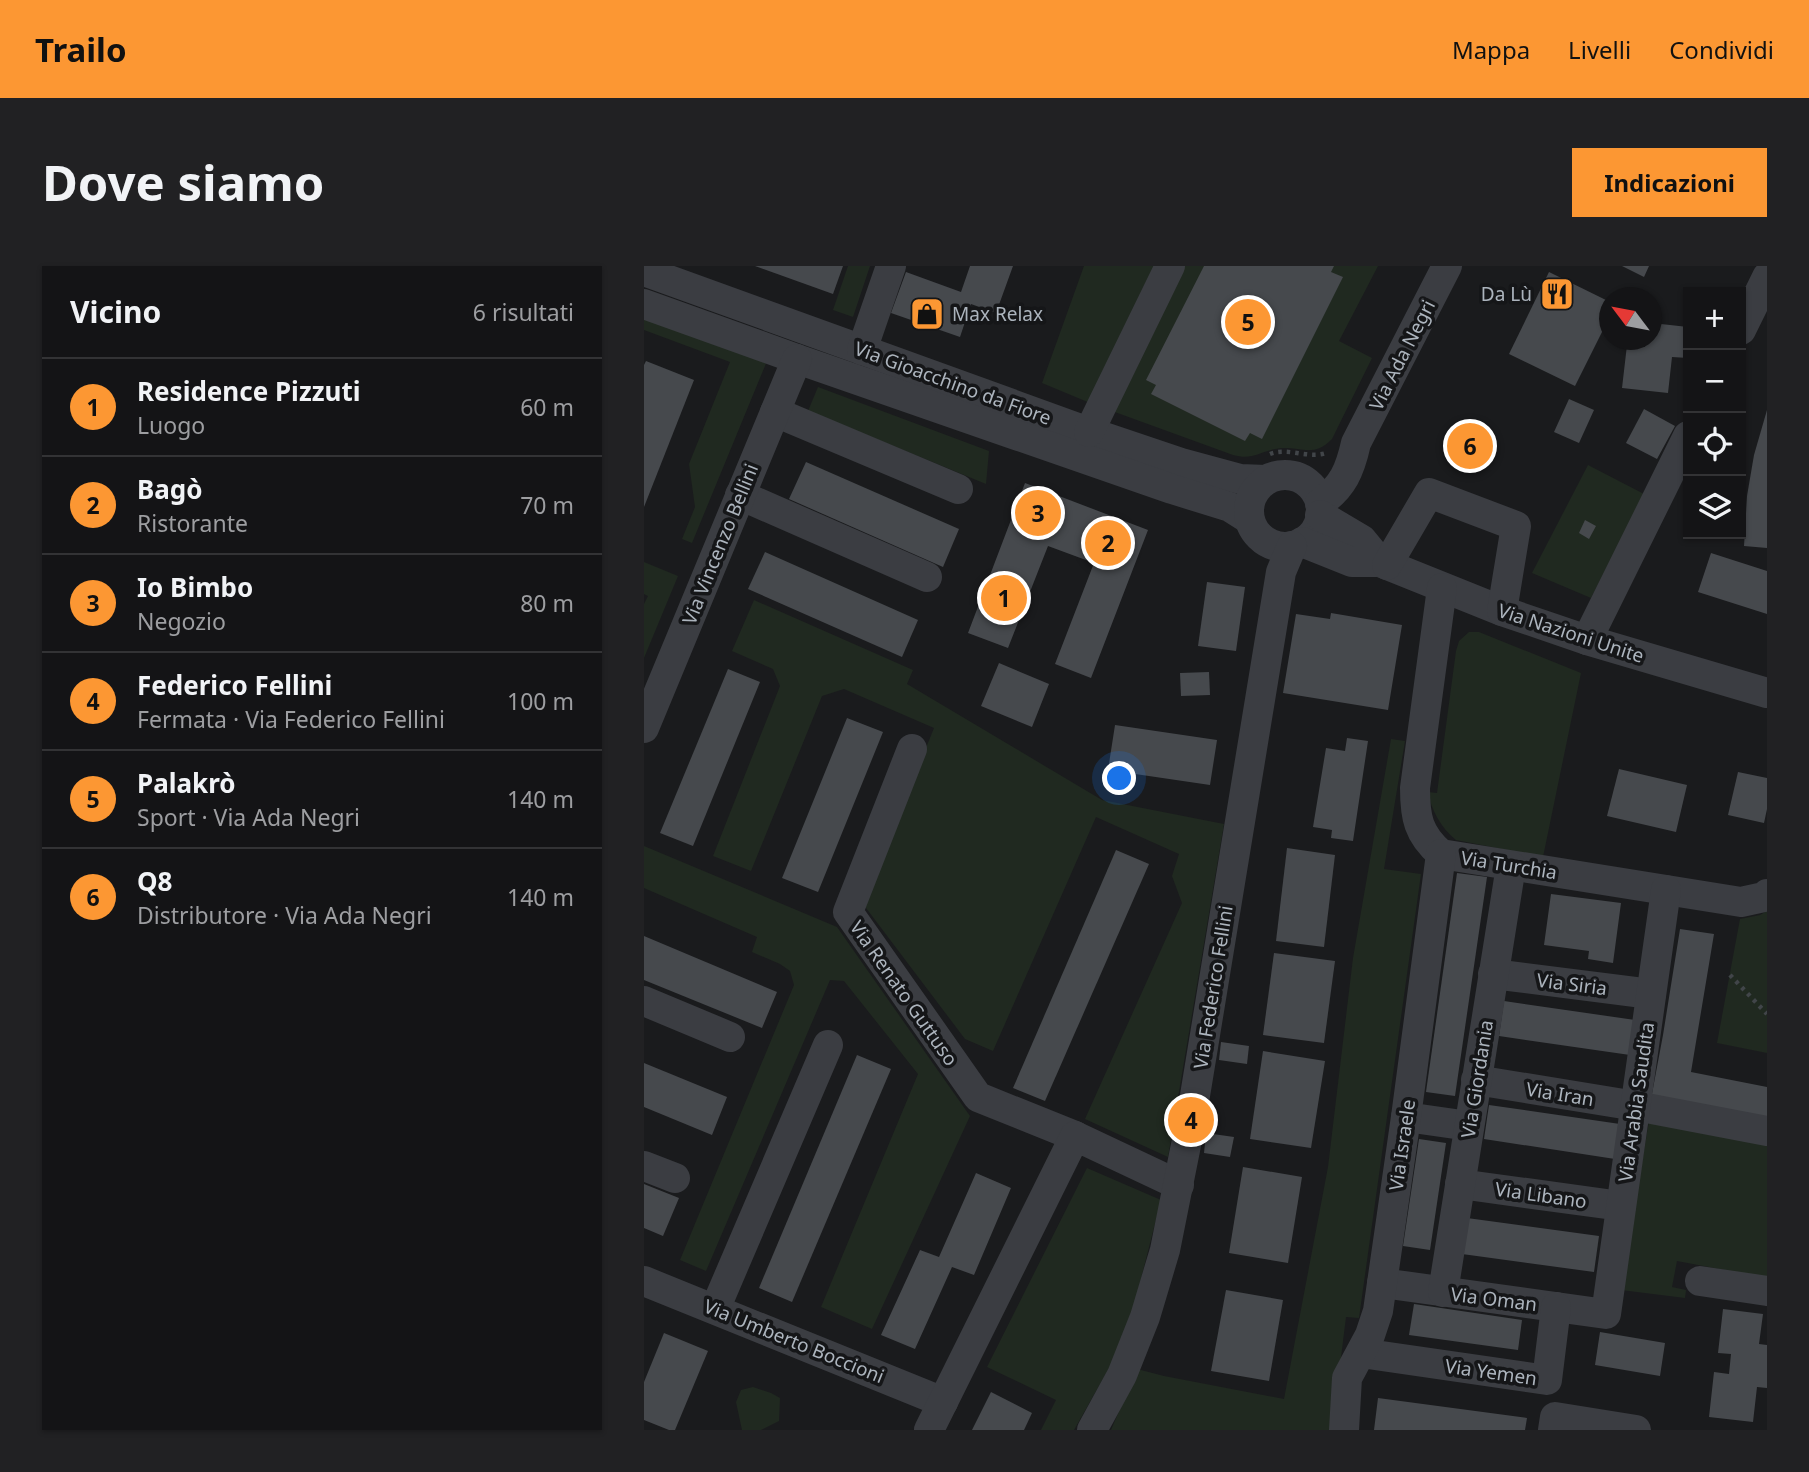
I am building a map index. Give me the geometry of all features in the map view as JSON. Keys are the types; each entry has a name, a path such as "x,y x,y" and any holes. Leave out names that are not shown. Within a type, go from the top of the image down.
{"street":[{"path":"862,350 891,266"},
{"path":"1089,432 1170,266"},
{"name":"Via Ada Negri","path":"1274,470 1310,473 1339,459 1447,266"},
{"name":"Via Gioacchino da Fiore","path":"644,271 1181,463 1240,479 1274,470"},
{"path":"1746,320 1767,277"},
{"name":"Via Gioacchino da Fiore","path":"644,304 1159,485 1230,507 1249,519"},
{"name":"Via Vincenzo Bellini","path":"644,729 797,359"},
{"path":"775,412 958,489"},
{"name":"Via Ada Negri","path":"1320,509 1351,465 1344,446"},
{"path":"1587,640 1683,446"},
{"path":"1274,470 1299,478 1308,484 1316,493 1320,509 1318,526 1311,535 1286,551 1261,538 1249,519 1251,497 1256,487 1274,470"},
{"path":"1383,564 1429,493 1516,526 1502,611"},
{"path":"740,495 927,577"},
{"name":"Via Nazioni Unite","path":"1320,509 1362,540 1383,564"},
{"name":"Via Nazioni Unite","path":"1286,551 1352,562 1383,564 1502,611 1587,640 1767,692"},
{"name":"Via Federico Fellini","path":"1092,1430 1122,1374 1145,1317 1165,1250 1191,1120 1286,551"},
{"name":"Via Turchia","path":"1442,588 1415,788 1415,813 1422,833 1430,845 1441,854 1741,902 1767,894"},
{"name":"Via Renato Guttuso","path":"912,749 848,912 978,1097 1075,1136"},
{"name":"Via Israele","path":"1344,1430 1347,1378 1375,1323 1382,1283 1441,854"},
{"name":"Via Giordania","path":"1443,1292 1511,866"},
{"name":"Via Arabia Saudita","path":"1606,1314 1666,890"},
{"name":"Via Siria","path":"1493,974 1651,994"},
{"path":"644,1001 730,1037"},
{"path":"715,1309 828,1045"},
{"name":"Via Iran","path":"1476,1080 1636,1105 1767,1131"},
{"path":"1406,1117 1469,1126"},
{"path":"929,1430 1075,1136 1179,1185"},
{"path":"644,1166 675,1178"},
{"name":"Via Libano","path":"1460,1184 1621,1206"},
{"path":"1700,1281 1767,1291"},
{"name":"Via Oman","path":"1382,1283 1606,1314"},
{"name":"Via Umberto Boccioni","path":"647,1289 715,1309 943,1402"},
{"name":"Via Yemen","path":"1361,1353 1547,1380 1556,1307"},
{"path":"1553,1430 1555,1417 1636,1430"}],"path":[{"path":"1274,470 1282,451 1319,456 1344,446"},
{"path":"1730,975 1767,1014"}],"shaded area":[{"path":"848,266 870,266 853,317 833,310"},
{"path":"1084,266 1378,266 1339,341 1372,358 1332,439 1318,449 1283,448 1250,456 1233,455 1042,383"},
{"path":"644,314 767,361 692,543 682,539 695,507 689,464 730,362 644,330"},
{"path":"818,387 989,451 986,484 808,411"},
{"path":"1588,465 1644,494 1591,598 1532,573"},
{"path":"644,562 678,576 644,658 644,604 648,596 644,594"},
{"path":"754,600 913,670 907,684 1102,800 1224,824 1168,1157 1085,1119 1182,903 1172,876 1179,854 1096,817 993,1051 965,1039 863,904 934,728 844,689 822,696 751,871 713,856 780,686 773,669 732,651"},
{"path":"1469,632 1479,632 1581,673 1543,857 1456,840 1442,825 1432,806 1428,792 1437,793 1456,651 1459,641"},
{"path":"1391,739 1405,741 1384,869 1421,874 1359,1318 1346,1317 1332,1430 1111,1430 1137,1369 1284,1399 1328,1167 1353,958"},
{"path":"644,846 837,927 970,1116 872,1329 821,1307 918,1074 844,981 830,980 706,1271 680,1260 794,985 790,971 752,952 757,937 644,888"},
{"path":"1767,911 1767,1053 1717,1043 1740,919"},
{"path":"1649,1121 1767,1145 1767,1278 1677,1261 1672,1287 1686,1290 1685,1298 1621,1290"},
{"path":"1087,1168 1161,1200 1133,1310 1112,1363 1074,1430 1041,1430 1056,1400 987,1367"},
{"path":"753,1387 780,1398 779,1421 761,1430 742,1430 736,1402 741,1390"}],"building":[{"path":"755,266 843,266 833,294"},
{"path":"970,266 1013,266 996,313 971,304 960,337 891,313 906,272 961,292"},
{"path":"1204,266 1334,266 1331,272 1343,277 1262,439 1250,433 1245,441 1151,394 1156,385 1146,380"},
{"path":"1622,266 1649,266 1644,277"},
{"path":"1549,272 1599,297 1599,338 1575,386 1509,354"},
{"path":"1662,324 1683,326 1683,358 1672,357 1668,393 1622,388 1626,350 1662,350"},
{"path":"646,361 694,380 644,507 644,365"},
{"path":"1569,399 1594,410 1579,443 1554,432"},
{"path":"1644,409 1675,426 1657,459 1626,443"},
{"path":"1767,410 1767,548 1744,546 1747,496 1754,455"},
{"path":"1451,430 1494,446 1488,462 1445,447"},
{"path":"806,462 959,529 943,567 789,499"},
{"path":"1025,483 1148,530 1091,678 1055,664 1094,563 1048,546 1008,648 968,633"},
{"path":"1585,520 1596,526 1589,539 1579,533"},
{"path":"765,552 918,620 902,657 748,589"},
{"path":"1711,553 1767,571 1767,614 1698,592"},
{"path":"1207,582 1245,587 1236,651 1198,646"},
{"path":"1331,613 1402,625 1388,710 1283,693 1296,614 1330,619"},
{"path":"999,663 1049,684 1032,727 981,706"},
{"path":"728,669 760,682 693,846 660,833"},
{"path":"1209,672 1210,695 1181,696 1180,673"},
{"path":"847,718 883,732 818,892 782,878"},
{"path":"1115,725 1217,740 1210,785 1108,770"},
{"path":"1347,738 1368,741 1353,841 1331,838 1332,830 1313,827 1326,748 1345,751"},
{"path":"1619,769 1687,785 1676,832 1607,816"},
{"path":"1738,772 1767,778 1764,823 1728,815"},
{"path":"1287,848 1335,855 1324,947 1276,941"},
{"path":"1116,850 1149,864 1045,1101 1013,1088"},
{"path":"1457,873 1487,877 1455,1096 1426,1092"},
{"path":"1551,894 1621,903 1613,963 1588,959 1589,951 1544,945"},
{"path":"1680,929 1714,934 1691,1072 1767,1087 1767,1121 1651,1099"},
{"path":"644,936 777,992 762,1028 644,980"},
{"path":"1274,953 1335,961 1324,1043 1263,1035"},
{"path":"1504,1001 1635,1020 1630,1055 1499,1036"},
{"path":"1221,1042 1249,1046 1247,1064 1219,1060"},
{"path":"1263,1051 1325,1061 1311,1148 1250,1139"},
{"path":"857,1055 891,1069 792,1302 759,1288"},
{"path":"644,1063 727,1097 712,1135 644,1107"},
{"path":"1489,1105 1620,1124 1615,1159 1484,1139"},
{"path":"1206,1133 1234,1137 1230,1157 1204,1153"},
{"path":"1419,1139 1446,1143 1430,1250 1403,1246"},
{"path":"1243,1167 1302,1177 1288,1263 1229,1253"},
{"path":"976,1173 1011,1188 974,1275 952,1267 915,1349 881,1335 920,1250 939,1257"},
{"path":"644,1184 679,1198 663,1236 644,1228"},
{"path":"1467,1218 1599,1236 1594,1272 1462,1254"},
{"path":"1226,1290 1283,1300 1269,1381 1211,1371"},
{"path":"1414,1304 1522,1320 1518,1350 1409,1335"},
{"path":"1723,1309 1763,1314 1759,1344 1767,1345 1767,1388 1757,1387 1753,1422 1709,1417 1714,1372 1729,1374 1731,1354 1718,1353"},
{"path":"1600,1332 1665,1343 1660,1376 1595,1365"},
{"path":"664,1333 708,1351 675,1430 644,1420 644,1382"},
{"path":"991,1392 1032,1413 1024,1430 972,1430"},
{"path":"1378,1398 1527,1418 1525,1430 1374,1430"}],"place":[{"name":"Da Lù","path":"1557,294"},
{"name":"Max Relax","path":"927,314"},
{"name":"Palakrò","path":"1248,322"},
{"name":"Q8","path":"1470,446"},
{"name":"Io Bimbo","path":"1038,513"},
{"name":"Bagò","path":"1108,543"},
{"name":"Residence Pizzuti","path":"1004,598"},
{"name":"Federico Fellini","path":"1191,1120"}]}
